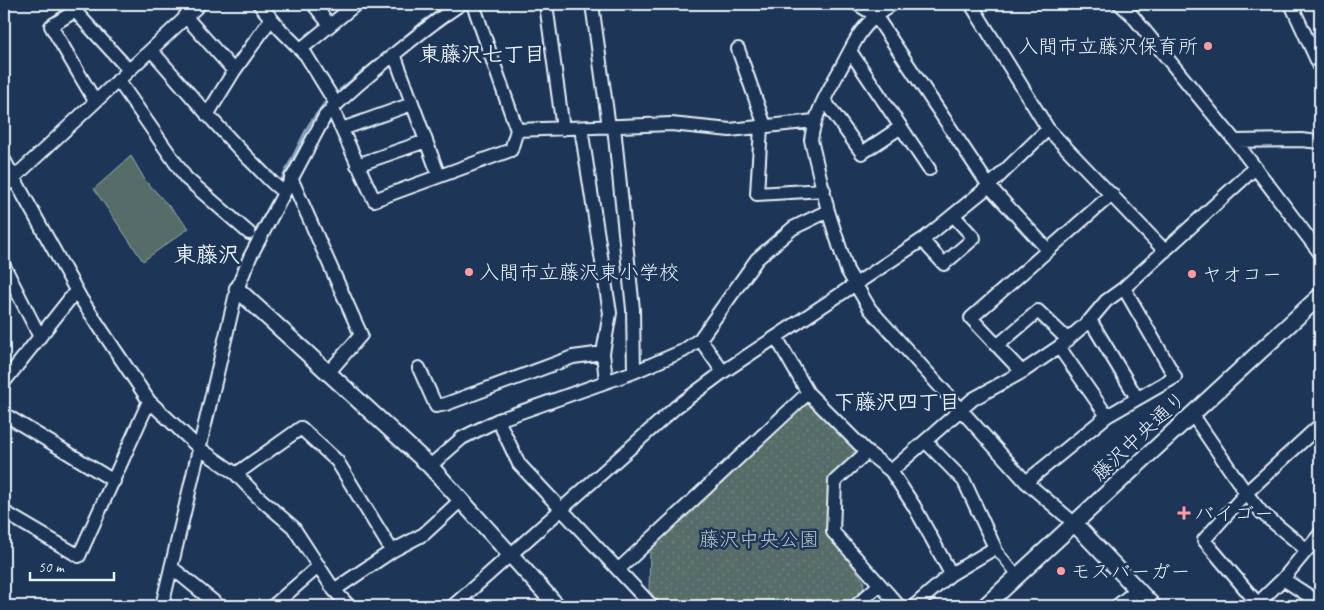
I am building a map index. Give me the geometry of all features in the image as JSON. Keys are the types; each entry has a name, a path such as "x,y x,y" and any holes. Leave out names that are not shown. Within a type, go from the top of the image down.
{"street":[{"path":"259,4 306,55 334,106 357,165 374,200 511,150 517,130 473,4"},
{"path":"313,4 330,25"},
{"path":"301,49 356,4"},
{"path":"162,606 236,289 250,257 325,116 394,54 430,25 461,4"},
{"path":"546,4 563,129"},
{"path":"592,4 612,127 634,309 634,372"},
{"path":"857,4 875,15 989,186 1048,250"},
{"path":"892,4 875,15 861,31 814,121 812,140 828,211 847,270 870,309 1026,482 1074,523 1153,606"},
{"path":"971,4 1048,129 1165,251"},
{"path":"1120,4 1131,14 1235,140 1320,253"},
{"path":"1291,4 1320,68"},
{"path":"8,182 130,70 190,9 234,71"},
{"path":"95,102 51,26 76,11 130,70"},
{"path":"207,115 234,71 272,19"},
{"path":"738,49 763,126 758,194 824,190"},
{"path":"151,50 207,115 273,185 284,192"},
{"path":"850,51 929,169"},
{"path":"394,54 439,176"},
{"path":"118,80 186,178 249,233"},
{"path":"824,100 862,153 901,127"},
{"path":"342,129 412,104"},
{"path":"517,130 671,124 730,130 814,121"},
{"path":"581,128 610,313 603,353 606,381"},
{"path":"453,606 676,407 723,372 922,240 989,186 1048,129"},
{"path":"1235,140 1301,140 1320,142"},
{"path":"357,165 426,141"},
{"path":"4,160 8,182 45,237 76,291 127,370 150,401 199,448 236,474 257,496 294,527 334,590 349,606"},
{"path":"890,471 972,399 1022,372 1064,343 1090,320 1106,300 1124,288 1255,168"},
{"path":"291,178 361,335 328,373"},
{"path":"1022,372 971,318 1112,194"},
{"path":"430,466 462,438 498,420 634,372 683,351 700,339 757,259 793,228 828,211"},
{"path":"922,240 944,264 974,238 953,215"},
{"path":"4,266 40,337"},
{"path":"1026,482 1107,416 1175,377 1124,288"},
{"path":"236,289 430,466 557,606"},
{"path":"4,382 76,291"},
{"name":"藤沢中央通り","path":"985,606 1320,296"},
{"path":"997,346 1038,311 1064,343 1107,416"},
{"path":"1090,320 1137,398"},
{"path":"776,337 808,393 867,452 890,471 914,506 951,574"},
{"path":"700,339 723,372"},
{"path":"419,368 436,406 573,357 603,353"},
{"path":"619,569 808,393"},
{"path":"4,512 79,556 150,401"},
{"path":"4,414 114,480"},
{"path":"1192,414 1246,493 1262,513 1307,550"},
{"path":"498,420 519,464 652,606"},
{"path":"1320,425 1246,493 1204,540 1256,605 1283,579 1320,534"},
{"path":"236,474 301,428 337,461 392,551"},
{"path":"925,441 964,482 995,548 1018,576"},
{"path":"867,452 835,481 833,532 899,606"},
{"path":"334,590 392,551 424,534 461,500"},
{"path":"914,606 951,574 995,548"},
{"path":"273,606 318,566"},
{"path":"171,567 219,606"},
{"path":"1283,579 1320,603"},
{"path":"856,606 879,585"},
{"path":"1117,606 1138,589"}],"green space":[{"path":"131,156 145,180 189,228 143,261 94,189"},
{"name":"藤沢中央公園","path":"818,403 858,450 858,454 832,478 828,534 864,581 863,591 846,606 662,606 649,591 650,549 805,404"}],"waterway":[{"path":"400,41 449,4"},
{"path":"340,90 388,51"},
{"path":"280,183 309,125 325,103"},
{"path":"250,241 276,195"}],"place":[{"name":"入間市立藤沢保育所","path":"1208,46"},
{"name":"入間市立藤沢東小学校","path":"469,272"},
{"name":"ヤオコー","path":"1192,274"},
{"name":"バイゴー","path":"1184,513"},
{"name":"モスバーガー","path":"1061,571"}],"district":[{"name":"東藤沢七丁目","path":"482,54"},
{"name":"東藤沢","path":"207,255"},
{"name":"下藤沢四丁目","path":"897,402"}]}
